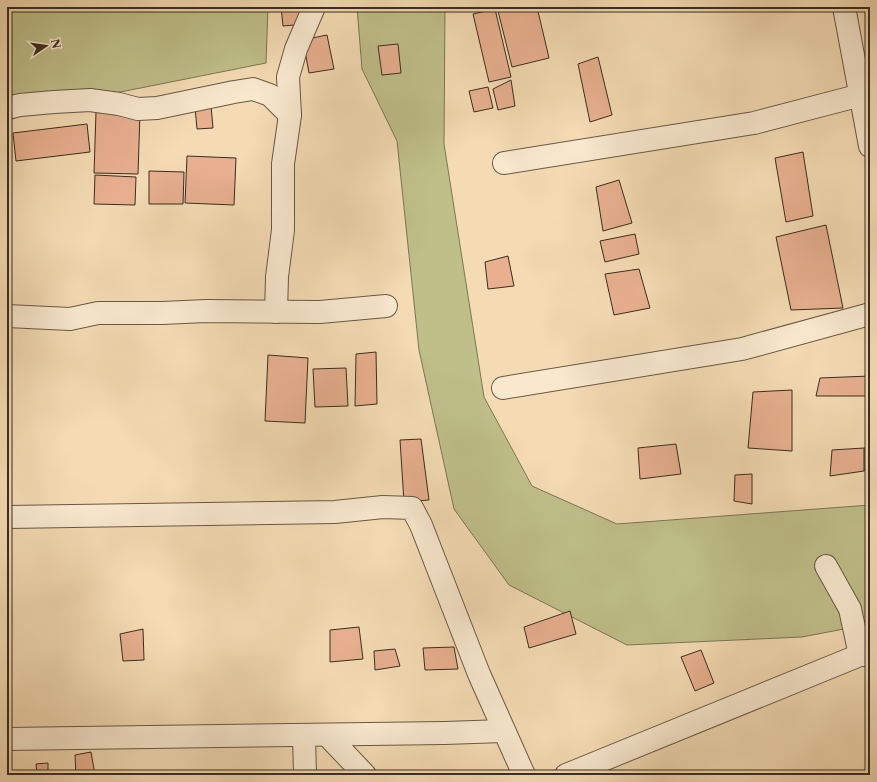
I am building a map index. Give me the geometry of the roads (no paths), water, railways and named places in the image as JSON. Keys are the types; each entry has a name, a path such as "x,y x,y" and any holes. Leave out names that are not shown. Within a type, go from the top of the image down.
{"street":[{"path":"276,312 277,277 283,230 283,164 290,115 288,77 296,49 314,7"},
{"path":"844,7 870,146"},
{"path":"7,108 20,105 90,100 119,104 138,109 157,108 234,92 253,90 270,95 290,115"},
{"path":"504,163 754,123 861,95"},
{"path":"7,316 70,318 98,313 206,311 320,312 386,306"},
{"path":"503,388 742,349 870,314"},
{"path":"7,517 335,512 383,507 412,508 421,525 479,674 503,731 524,775"},
{"path":"566,775 865,655 850,609 826,566"},
{"path":"7,739 503,731"},
{"path":"304,735 305,775"},
{"path":"327,735 365,775"}]}
